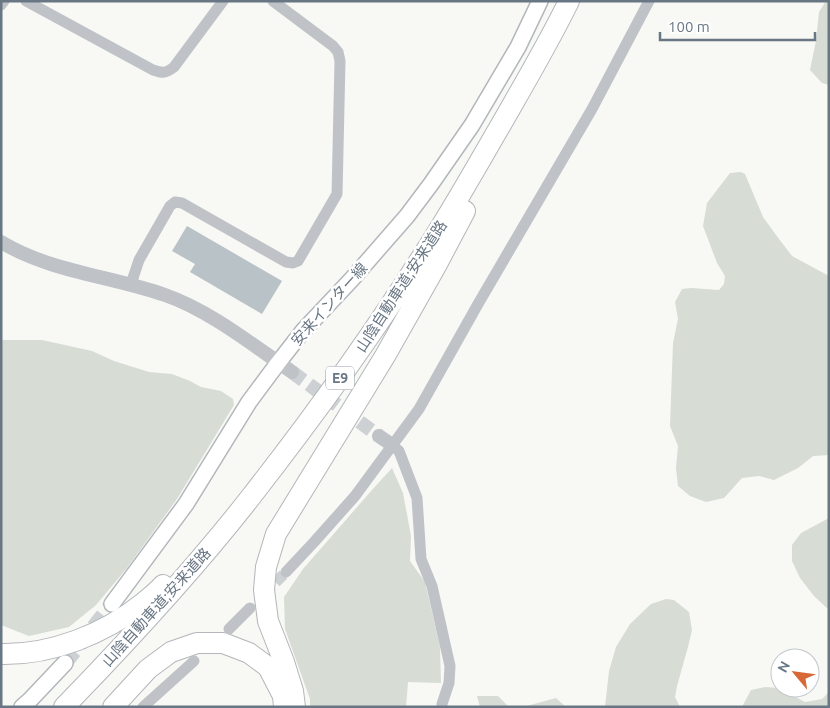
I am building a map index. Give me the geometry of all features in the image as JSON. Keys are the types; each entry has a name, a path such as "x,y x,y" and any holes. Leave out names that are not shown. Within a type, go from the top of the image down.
{"highway":[{"name":"山陰自動車道;安来道路","path":"64,707 113,656 205,553 250,499 319,408 424,254 471,176 566,7"},
{"path":"295,707 293,691 284,662 268,621 264,590 266,567 276,534 385,356 437,264 514,116 566,7"},
{"path":"1,654 16,654 53,648 107,627 132,612 159,590 182,565 205,553"},
{"path":"113,707 148,669 170,652 198,643 223,643 249,654 268,667 283,696 284,707"}],"main road":[{"name":"安来インター線","path":"112,604 186,504 250,402 278,362 303,331 352,280 407,216 431,184 472,125 518,47 540,1"},
{"path":"22,707 65,663"}],"street":[{"path":"1,5 4,1"},
{"path":"26,1 152,70 162,73 174,67 223,1"},
{"path":"131,284 139,260 170,206 175,202 182,202 286,262 293,263 298,261 337,194 340,61 338,52 334,46 273,1"},
{"path":"286,572 355,496 418,409 592,109 649,1"},
{"path":"1,242 42,261 131,284 168,296 196,308 292,372"},
{"path":"379,436 399,451 417,498 421,559 432,586 450,666 449,683 442,707"},
{"path":"229,629 250,608"},
{"path":"144,707 194,661"}],"shaded area":[{"path":"826,1 829,1 829,85 822,83 810,70 819,12"},
{"path":"741,172 745,174 763,217 792,256 829,276 829,455 813,456 798,468 774,480 759,476 742,478 724,498 706,502 690,496 678,486 676,468 678,446 670,426 673,343 678,319 675,302 682,289 719,290 724,284 725,276 717,263 703,226 707,203 730,173"},
{"path":"187,226 282,281 262,314 190,272 195,264 172,251"},
{"path":"1,340 42,340 92,351 114,361 149,372 172,374 201,387 221,391 233,399 234,405 177,499 127,568 96,605 69,627 29,636 1,625"},
{"path":"392,468 403,493 411,536 410,561 425,582 440,647 441,683 408,682 406,707 310,707 310,699 285,629 284,597 303,569"},
{"path":"829,518 829,610 814,596 800,578 792,561 792,545 801,533"},
{"path":"666,599 674,600 689,612 692,630 675,697 680,707 605,707 609,671 616,647 630,624 651,604"},
{"path":"770,687 770,698 798,698 805,702 822,699 829,692 829,707 742,707 751,690"},
{"path":"477,696 498,696 509,707 480,707"},
{"path":"556,698 566,707 523,707"}],"tunnel":[{"path":"292,372 379,436"},
{"path":"264,594 286,572"},
{"path":"65,663 112,604"}]}
